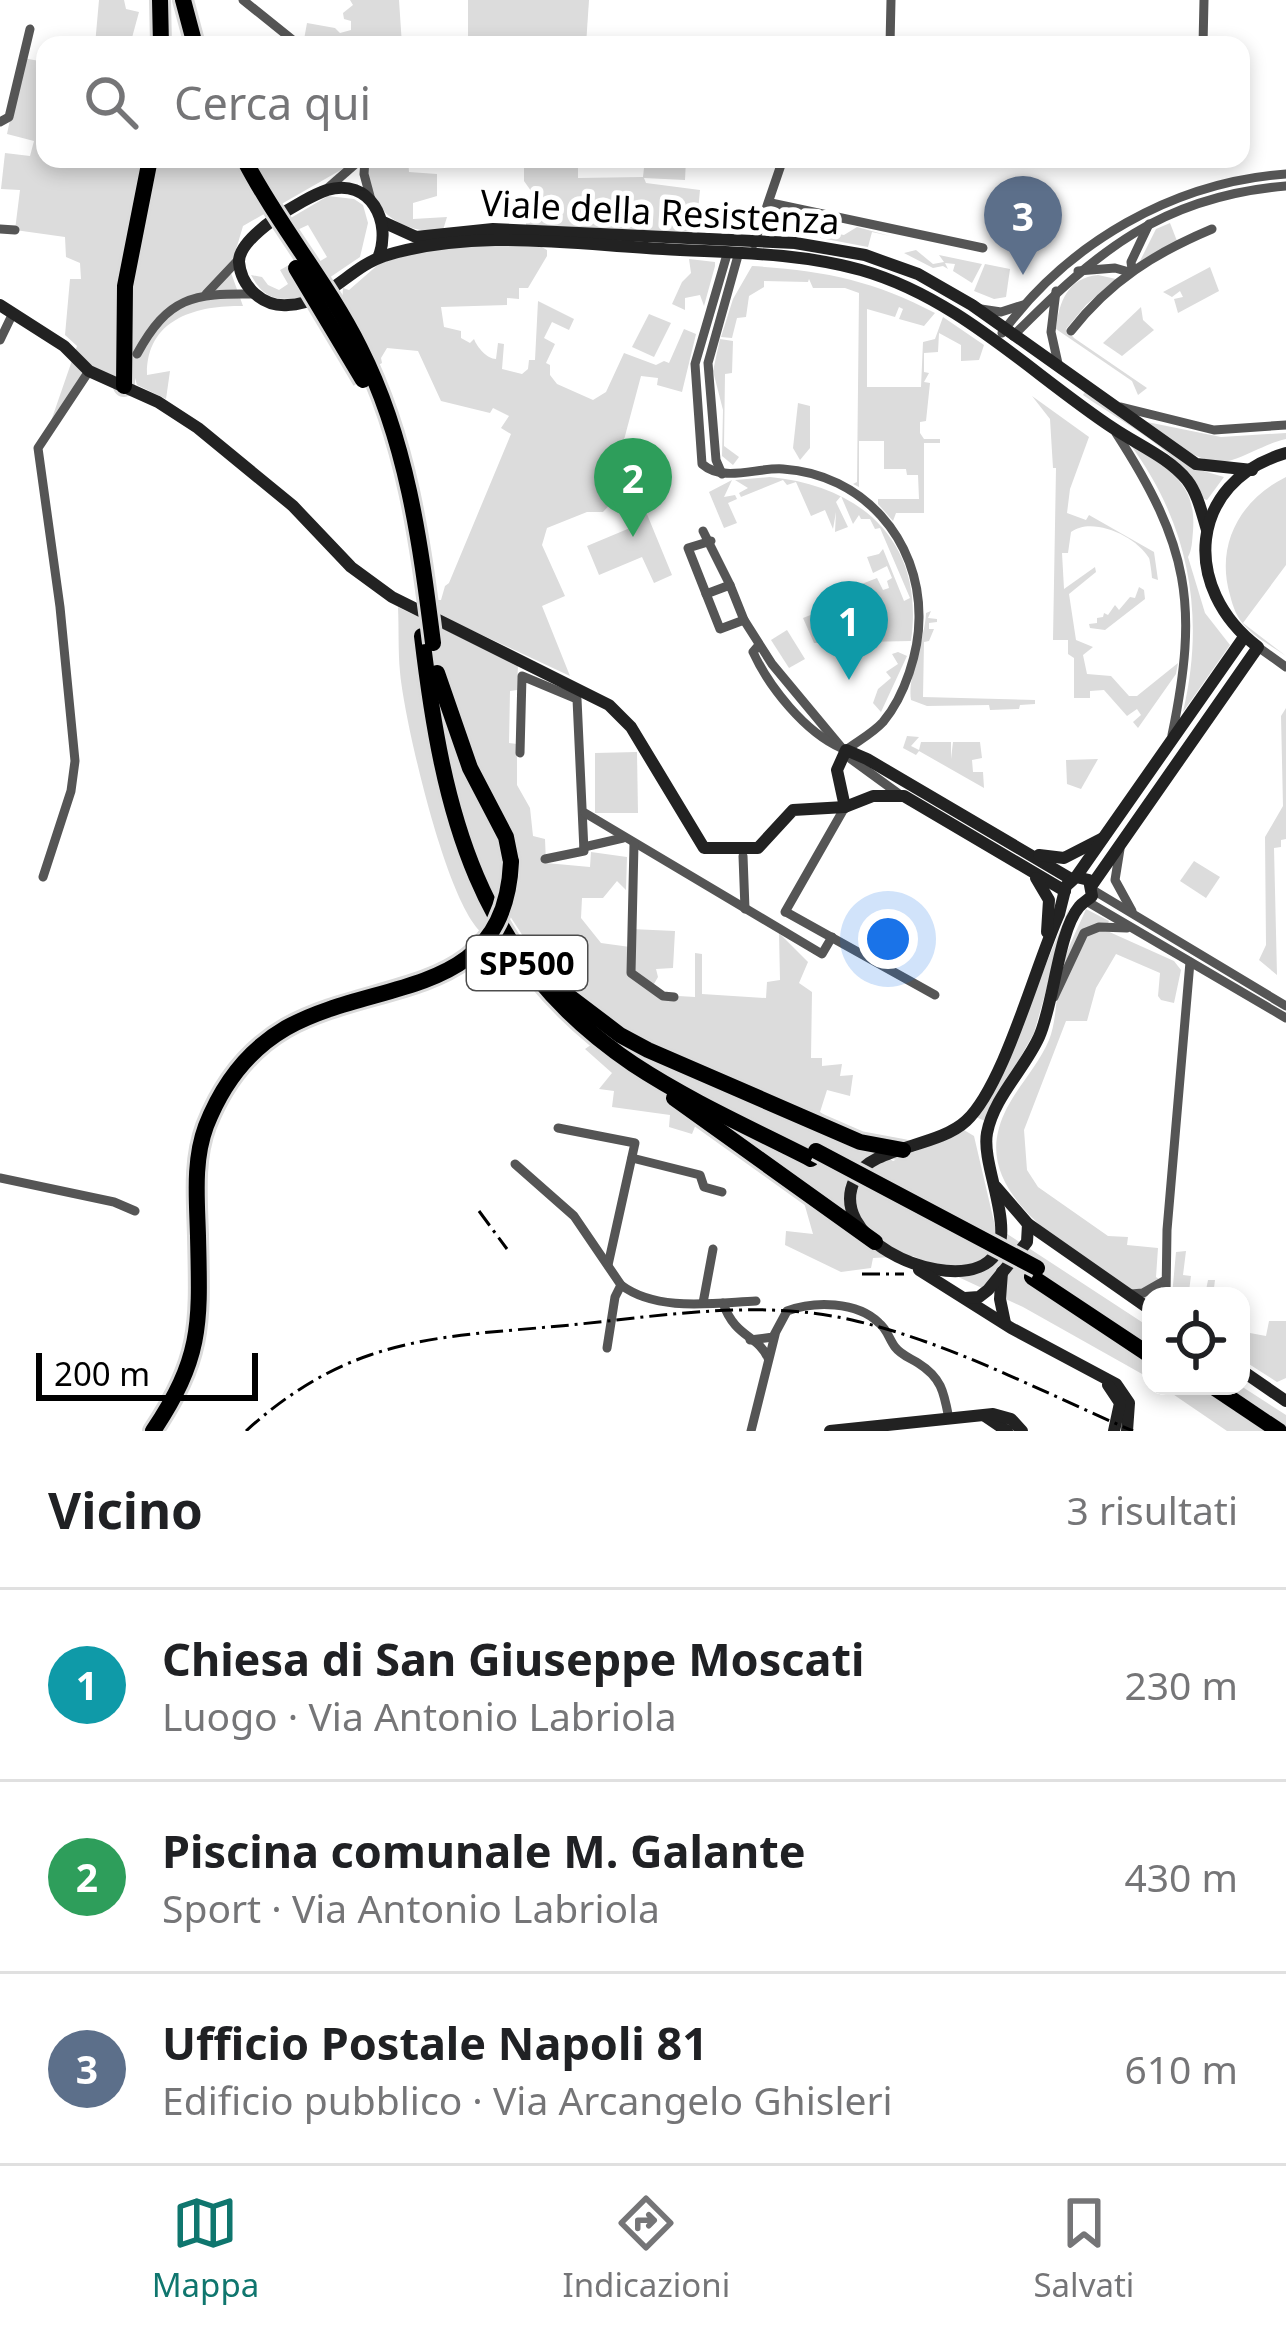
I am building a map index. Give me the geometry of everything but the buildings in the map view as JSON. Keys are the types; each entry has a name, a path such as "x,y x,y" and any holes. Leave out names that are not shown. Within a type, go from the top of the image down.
{"highway":[{"path":"160,0 161,36"},
{"path":"173,0 180,36"},
{"path":"183,0 193,36"},
{"path":"124,386 125,286 148,168"},
{"name":"SP500","path":"237,168 358,370 377,413 398,481 452,777 476,856 509,924 566,994 640,1058 1035,1273 1142,1339"},
{"name":"SP500","path":"250,168 359,346 387,409 409,478 443,779 489,907 513,945 585,1026 656,1078 814,1155"},
{"path":"165,1431 177,1409 200,1313 196,1178 205,1130 223,1088 250,1054 290,1026 418,983 467,959 484,943 505,906 511,862 506,837 470,768 436,673"},
{"path":"566,994 632,1042 860,1142 903,1150"},
{"path":"585,1026 618,1061 875,1242"},
{"name":"SP500","path":"1035,1273 1142,1350"},
{"path":"153,1431 182,1388"},
{"path":"1209,1395 1262,1431"},
{"path":"1225,1395 1279,1431"}],"street":[{"path":"243,0 288,36"},
{"path":"890,36 891,0"},
{"path":"1202,36 1204,0"},
{"path":"0,122 9,117 30,29"},
{"path":"206,294 255,233 325,191 352,168"},
{"path":"364,168 383,222 378,258"},
{"path":"777,928 844,807 837,770 846,750 884,720 894,704 918,638 920,611 914,579 893,528 855,491 806,472 770,468 722,474 707,469 701,460 695,381 702,332 744,246 769,207 780,168"},
{"path":"1009,333 1023,304 1061,268 1134,225 1219,185 1286,174"},
{"path":"998,343 1134,225 1219,198 1286,186"},
{"path":"325,191 358,192 374,204"},
{"path":"769,207 983,248"},
{"name":"Viale della Resistenza","path":"383,222 416,237 493,229 866,255 918,274 972,305 1196,464 1252,470"},
{"path":"1130,271 1149,224"},
{"path":"0,229 15,230"},
{"path":"1071,331 1088,308 1130,271 1212,229"},
{"name":"Viale della Resistenza","path":"254,295 287,306 311,300 378,258 442,243 492,239 744,246 860,270 906,285 935,299 1113,429 1171,464 1188,482 1208,530 1204,552 1208,583 1219,607 1244,637 1286,667"},
{"path":"238,259 254,295"},
{"path":"1061,268 1073,275 1121,268 1130,271"},
{"path":"1056,291 1051,332 1059,368"},
{"path":"136,354 162,316 178,304 206,294 254,295"},
{"path":"972,305 1001,312 1023,304"},
{"path":"0,340 6,309 69,351 88,371 199,428 293,506 351,567 392,597 609,705 631,727 704,848 757,848 790,811 844,807 873,796 904,796"},
{"path":"43,877 71,790 75,761 61,607 38,448 88,371"},
{"name":"Viale della Resistenza","path":"1111,404 1214,430 1286,425"},
{"name":"Viale della Resistenza","path":"1113,429 1168,524 1187,622 1170,743"},
{"path":"1208,530 1223,498 1252,470 1286,453"},
{"path":"744,620 720,628 688,548 707,536 759,645 858,766 1033,873 1070,885 1085,878 1088,895 1286,1006"},
{"path":"706,594 730,585"},
{"path":"1127,1431 1130,1403 1123,1390 1005,1324 875,1242 855,1213 852,1187 856,1175 872,1160 936,1140 964,1123 990,1088 1070,885 1244,637"},
{"path":"759,645 753,654 823,739 867,758 1021,850 1070,885 1072,902 1088,895"},
{"path":"1049,1009 1060,956 1088,895 1258,647"},
{"path":"520,753 523,676 577,699 584,847 581,853 545,859"},
{"path":"833,734 866,736"},
{"path":"866,736 867,758"},
{"path":"585,813 822,954 832,937"},
{"path":"1021,850 1064,858 1104,838"},
{"path":"584,847 628,841"},
{"path":"628,841 631,973 663,996 674,997"},
{"path":"1122,841 1115,880 1136,924 1286,1018"},
{"path":"743,856 745,909"},
{"path":"1033,873 1049,900 1046,945"},
{"path":"786,911 935,995"},
{"path":"913,1266 957,1271 982,1267 992,1260 1003,1234 987,1133 1002,1097 1036,1043 1080,938 1092,928 1136,924"},
{"path":"1165,1287 1190,962"},
{"path":"964,1123 979,1124 987,1133"},
{"path":"558,1128 635,1143 608,1265"},
{"path":"632,1158 700,1174 704,1186 722,1192"},
{"path":"515,1164 574,1216 621,1285 641,1297 703,1303 756,1301"},
{"path":"0,1178 114,1202 135,1211"},
{"path":"992,1181 1028,1224 1142,1304"},
{"path":"965,1298 984,1294 1023,1247 1028,1224"},
{"path":"1023,1247 1058,1248"},
{"path":"703,1303 713,1249"},
{"path":"1003,1268 1000,1299 1005,1324"},
{"path":"1128,1294 1143,1293 1164,1281"},
{"path":"607,1348 621,1285"},
{"path":"723,1303 729,1320 763,1348 767,1364"},
{"path":"751,1431 767,1364 787,1311 826,1304 882,1324 903,1354 943,1385 949,1419"},
{"path":"750,1340 776,1335"},
{"path":"1250,1376 1286,1401"},
{"path":"1104,1379 1120,1403 1114,1431"},
{"path":"830,1431 1001,1414 1022,1431"},
{"path":"984,1416 1006,1431"}],"shaded area":[{"path":"99,0 124,0 126,9 139,12 132,36 96,36"},
{"path":"350,0 399,0 401,36 305,36 307,23 340,33 351,30 351,21 343,13 353,5"},
{"path":"468,0 589,0 587,36 468,36"},
{"path":"23,58 36,60 36,168 344,168 243,226 230,270 243,306 192,313 177,319 155,340 147,375 170,371 166,399 137,385 126,346 117,348 115,378 94,370 50,424 77,346 65,335 70,279 81,279 80,263 66,257 65,237 15,230 20,190 1,189 5,153 30,156 34,141 7,134"},
{"path":"368,168 437,174 437,196 413,203 413,219 447,217 443,230 399,223 378,204"},
{"path":"524,168 578,168 578,178 643,177 644,168 686,168 685,180 644,178 646,183 700,190 696,232 526,225 527,215 548,215 524,181"},
{"path":"328,196 363,205 368,223 360,257 326,280 317,263 327,257 308,225 295,231 289,219"},
{"path":"1170,223 1177,241 1140,261 1156,229"},
{"path":"857,227 890,236 872,232 868,247 810,236 811,229 844,235"},
{"path":"449,244 538,245 547,250 528,288 519,288 519,299 507,298 507,305 441,307 444,327 461,331 461,338 470,343 474,339 489,357 496,359 498,343 504,344 502,369 522,374 529,360 535,360 538,301 574,319 569,330 552,322 544,338 555,344 546,363 550,375 557,384 593,400 606,392 624,353 656,365 669,363 684,329 696,334 682,392 657,385 658,378 641,376 621,451 672,575 654,583 642,557 599,575 587,546 630,528 617,497 603,512 587,512 547,528 542,545 565,596 542,606 570,676 437,614 437,600 449,583 511,434 501,428 509,416 493,408 490,413 441,401 418,351 387,348 382,363 375,367 342,306 343,288 349,290 380,263"},
{"path":"916,250 933,264 944,262 939,255 982,264 972,283 953,271 955,264 945,263 948,269 933,268 904,253"},
{"path":"689,259 715,262 715,266 704,306 700,295 685,298 685,310 672,304 691,273"},
{"path":"985,264 1010,269 1006,297 994,299 974,291"},
{"path":"289,265 309,297 275,298 262,291 251,275 279,290 288,284 280,270"},
{"path":"752,266 846,279 935,313 924,326 899,319 903,309 899,307 895,317 867,309 867,387 921,387 923,342 935,339 943,317 984,345 979,360 961,361 961,345 939,333 938,352 924,353 924,372 929,373 924,382 930,383 920,433 940,443 924,443 924,513 896,513 893,521 878,504 878,499 919,499 918,475 907,475 906,469 884,469 884,441 859,441 859,487 853,484 857,482 859,293 813,288 809,279 764,281 764,287 749,296 746,317 737,318 732,338 721,337 733,299"},
{"path":"1210,267 1219,291 1178,313 1174,299 1183,297 1180,291 1172,297 1163,292"},
{"path":"1098,275 1116,279 1066,329 1147,388 1138,395 1132,381 1056,329 1072,286"},
{"path":"1141,307 1143,320 1154,330 1122,356 1103,343"},
{"path":"649,314 671,323 654,357 632,347"},
{"path":"720,339 733,341 732,373 725,374 724,446 739,457 733,465 722,456 723,410 713,371"},
{"path":"1085,392 1193,468 1224,477 1207,500 1167,453 1083,395"},
{"path":"1032,396 1089,437 1070,489 1067,513 1086,520 1089,515 1154,552 1158,580 1152,578 1143,550 1101,527 1071,532 1068,553 1062,553 1064,589 1095,567 1096,572 1069,594 1076,640 1093,647 1083,655 1087,674 1111,676 1129,696 1137,696 1178,663 1176,674 1138,728 1133,722 1141,715 1137,709 1127,716 1104,690 1090,691 1090,698 1074,698 1074,658 1068,654 1068,640 1053,640 1056,468 1050,419"},
{"path":"798,403 810,406 810,448 800,460 793,448"},
{"path":"1147,422 1221,437 1286,433 1286,439 1220,462 1187,451"},
{"path":"1129,443 1167,469 1190,499 1188,557 1205,613 1230,645 1183,712 1193,640 1187,571 1166,505"},
{"path":"770,477 803,483 840,497 836,502 848,527 835,532 836,512 833,529 825,510 811,516 796,482 787,485 783,480 741,497 739,493 748,488 735,480"},
{"path":"1286,477 1286,565 1243,623 1230,595 1226,558 1236,525 1256,498"},
{"path":"732,480 724,497 735,495 737,499 728,503 737,523 724,528 709,492"},
{"path":"842,497 881,526 897,548 913,606 911,641 814,643 803,618 818,612 830,637 864,623 849,589 877,578 883,590 889,588 887,581 892,578 887,566 873,573 867,557 883,549 904,601 910,598 880,528 859,515 853,524"},
{"path":"1139,587 1145,599 1105,630 1090,628 1089,624 1108,615 1115,605 1119,610 1130,597 1135,598"},
{"path":"398,607 518,665 517,690 510,691 509,743 517,744 517,785 530,808 533,836 545,839 546,863 590,867 591,852 627,857 626,890 617,881 603,898 582,898 581,918 601,943 630,947 631,929 675,931 673,968 656,969 658,977 651,989 662,995 695,997 695,953 702,954 702,994 766,998 767,982 780,980 779,933 808,962 799,983 812,992 811,1058 822,1058 822,1066 842,1064 840,1076 853,1075 850,1096 827,1090 820,1112 893,1161 964,1130 974,1136 995,1226 1142,1322 1142,1374 1023,1307 913,1256 873,1258 871,1268 841,1272 785,1245 786,1231 813,1234 803,1199 705,1124 696,1124 692,1134 669,1127 670,1115 612,1107 614,1091 599,1089 612,1073 585,1049 615,1028 532,950 508,913 485,935 457,891 430,813 400,672"},
{"path":"931,611 928,618 937,622 929,623 929,629 934,629 924,642 923,697 1035,700 1035,704 990,710 989,705 927,706 911,700 926,613"},
{"path":"787,630 805,659 789,668 771,640"},
{"path":"892,654 907,656 881,712 873,703 878,689 891,678 886,672 898,664"},
{"path":"1286,708 1286,839 1274,848 1277,975 1259,960 1266,945 1265,837 1283,806 1281,716"},
{"path":"907,736 919,737 911,746 919,750 921,742 951,742 951,759 953,742 980,742 982,758 972,760 973,772 983,772 984,788 919,751 916,755 903,748"},
{"path":"637,752 638,813 595,813 595,753"},
{"path":"1098,759 1081,789 1067,784 1066,760"},
{"path":"1194,861 1220,877 1206,898 1180,881"},
{"path":"1070,906 1034,1033 985,1121 976,1117 996,1085"},
{"path":"1086,909 1109,921 1105,930 1174,961 1181,970 1174,1003 1161,1000 1160,973 1116,954 1096,988 1087,1021 1066,1021 1024,1130 1027,1170 1038,1187 1108,1236 1128,1237 1127,1245 1158,1248 1156,1277 1165,1287 1142,1287 1142,1296 1046,1231 1006,1183 997,1157 1003,1116 1049,1040 1070,946"},
{"path":"1186,1251 1183,1275 1191,1276 1190,1287 1173,1287 1176,1252"},
{"path":"1269,1321 1286,1321 1286,1378 1277,1382 1250,1365 1250,1333 1266,1336"},
{"path":"1250,1392 1286,1415 1286,1431 1227,1431 1174,1395"}],"railway":[{"path":"479,1211 507,1249"},
{"path":"862,1274 904,1274"},
{"path":"246,1431 320,1377 417,1342 743,1310 816,1314 888,1329 960,1355 1133,1431"}],"place":[{"name":"Ufficio Postale Napoli 81","path":"1023,275"},
{"name":"Piscina comunale M. Galante","path":"633,537"},
{"name":"Chiesa di San Giuseppe Moscati","path":"849,680"}]}
